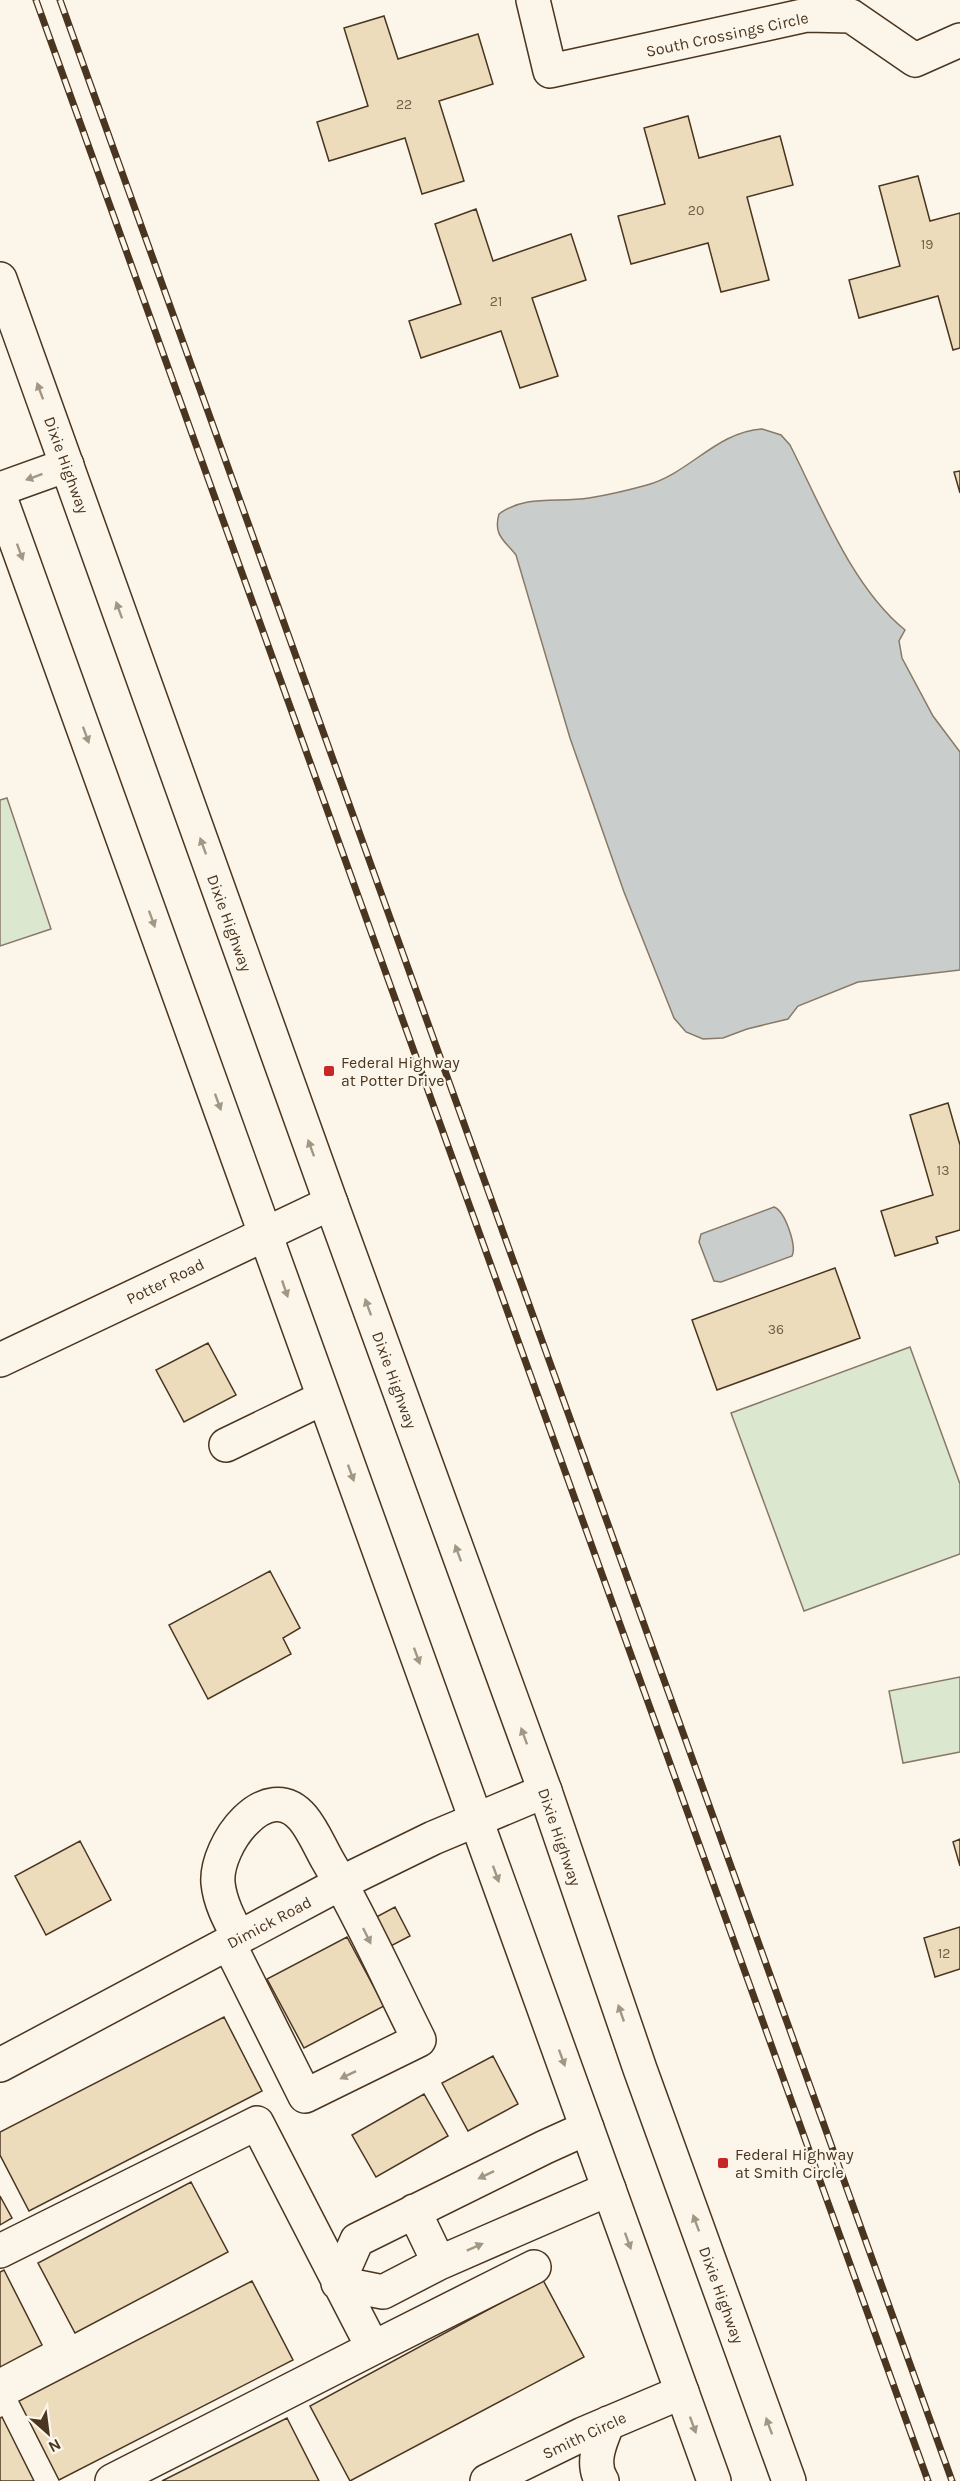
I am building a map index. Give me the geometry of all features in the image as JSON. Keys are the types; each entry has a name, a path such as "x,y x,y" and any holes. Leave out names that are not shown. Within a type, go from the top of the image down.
{"main road":[{"name":"South Crossings Circle","path":"533,0 550,72 807,15 849,8 915,60 960,40"},
{"name":"Dixie Highway","path":"0,279 544,1791 640,2069 789,2481"},
{"path":"0,489 67,465"},
{"path":"0,497 714,2481"},
{"name":"Potter Road","path":"0,1360 331,1203"},
{"path":"226,1444 323,1398"},
{"name":"Dimick Road","path":"0,2065 341,1883 476,1819 544,1791"},
{"path":"281,1805 293,1809 303,1818 341,1883 419,2040 305,2096 234,1941 218,1883 220,1862 231,1836 242,1822 262,1810 281,1805"},
{"path":"0,2251 256,2123 373,2348"},
{"path":"338,2283 357,2240 587,2128"},
{"path":"338,2283 383,2292 439,2263 609,2189"},
{"path":"414,2211 439,2263"},
{"path":"112,2481 534,2267"},
{"name":"Smith Circle","path":"487,2481 608,2423 682,2392"},
{"path":"595,2480 597,2451 608,2423"}],"green space":[{"path":"7,798 51,929 0,946 0,800"},
{"path":"910,1347 960,1484 960,1554 804,1611 731,1413"},
{"path":"960,1677 960,1752 903,1763 889,1691"}],"shaded area":[{"path":"762,429 781,435 790,445 853,569 886,612 905,630 899,641 902,658 933,716 960,752 960,970 858,982 798,1006 788,1019 747,1029 723,1038 703,1039 686,1032 674,1018 624,892 570,738 516,555 501,537 497,527 499,514 509,508 531,501 589,498 647,485 677,472 731,437"},
{"path":"774,1207 782,1215 789,1229 793,1245 792,1256 721,1282 714,1281 699,1242 701,1234"}],"building":[{"path":"384,16 398,59 478,34 493,84 439,101 464,181 422,194 405,138 329,161 317,122 368,106 344,28"},
{"path":"688,116 699,158 780,136 793,185 747,197 769,280 721,292 708,243 631,264 618,216 665,204 644,128"},
{"path":"918,176 930,221 960,213 960,348 953,350 938,296 859,318 849,280 900,266 879,186"},
{"path":"476,209 493,261 571,234 586,280 532,298 558,376 520,388 501,331 421,358 409,321 461,304 435,224"},
{"path":"960,471 960,493 954,472"},
{"path":"948,1103 960,1145 960,1230 936,1237 938,1243 895,1256 881,1211 933,1195 910,1115"},
{"path":"835,1268 860,1338 717,1390 692,1320"},
{"path":"208,1343 236,1395 184,1422 156,1370"},
{"path":"270,1571 300,1628 283,1638 291,1654 208,1699 169,1625"},
{"path":"960,1839 960,1866 953,1842"},
{"path":"80,1841 111,1900 46,1935 15,1876"},
{"path":"395,1907 410,1936 383,1950 367,1922"},
{"path":"960,1927 960,1969 935,1977 924,1938"},
{"path":"347,1937 384,2006 304,2048 267,1979"},
{"path":"224,2017 262,2091 29,2211 0,2155 0,2132"},
{"path":"493,2056 518,2104 468,2131 442,2083"},
{"path":"424,2094 448,2136 376,2177 352,2135"},
{"path":"191,2182 228,2252 75,2333 38,2263"},
{"path":"0,2196 12,2218 0,2225"},
{"path":"4,2270 42,2345 0,2367 0,2272"},
{"path":"543,2280 584,2357 350,2481 310,2406"},
{"path":"252,2281 293,2360 59,2480 19,2401"},
{"path":"2,2417 34,2481 0,2481 0,2418"},
{"path":"287,2418 319,2481 162,2481"}],"railway":[{"path":"36,0 928,2481"},
{"path":"60,0 952,2481"}],"place":[{"name":"Federal Highway at Potter Drive","path":"329,1071"},
{"name":"Federal Highway at Smith Circle","path":"723,2163"}]}
